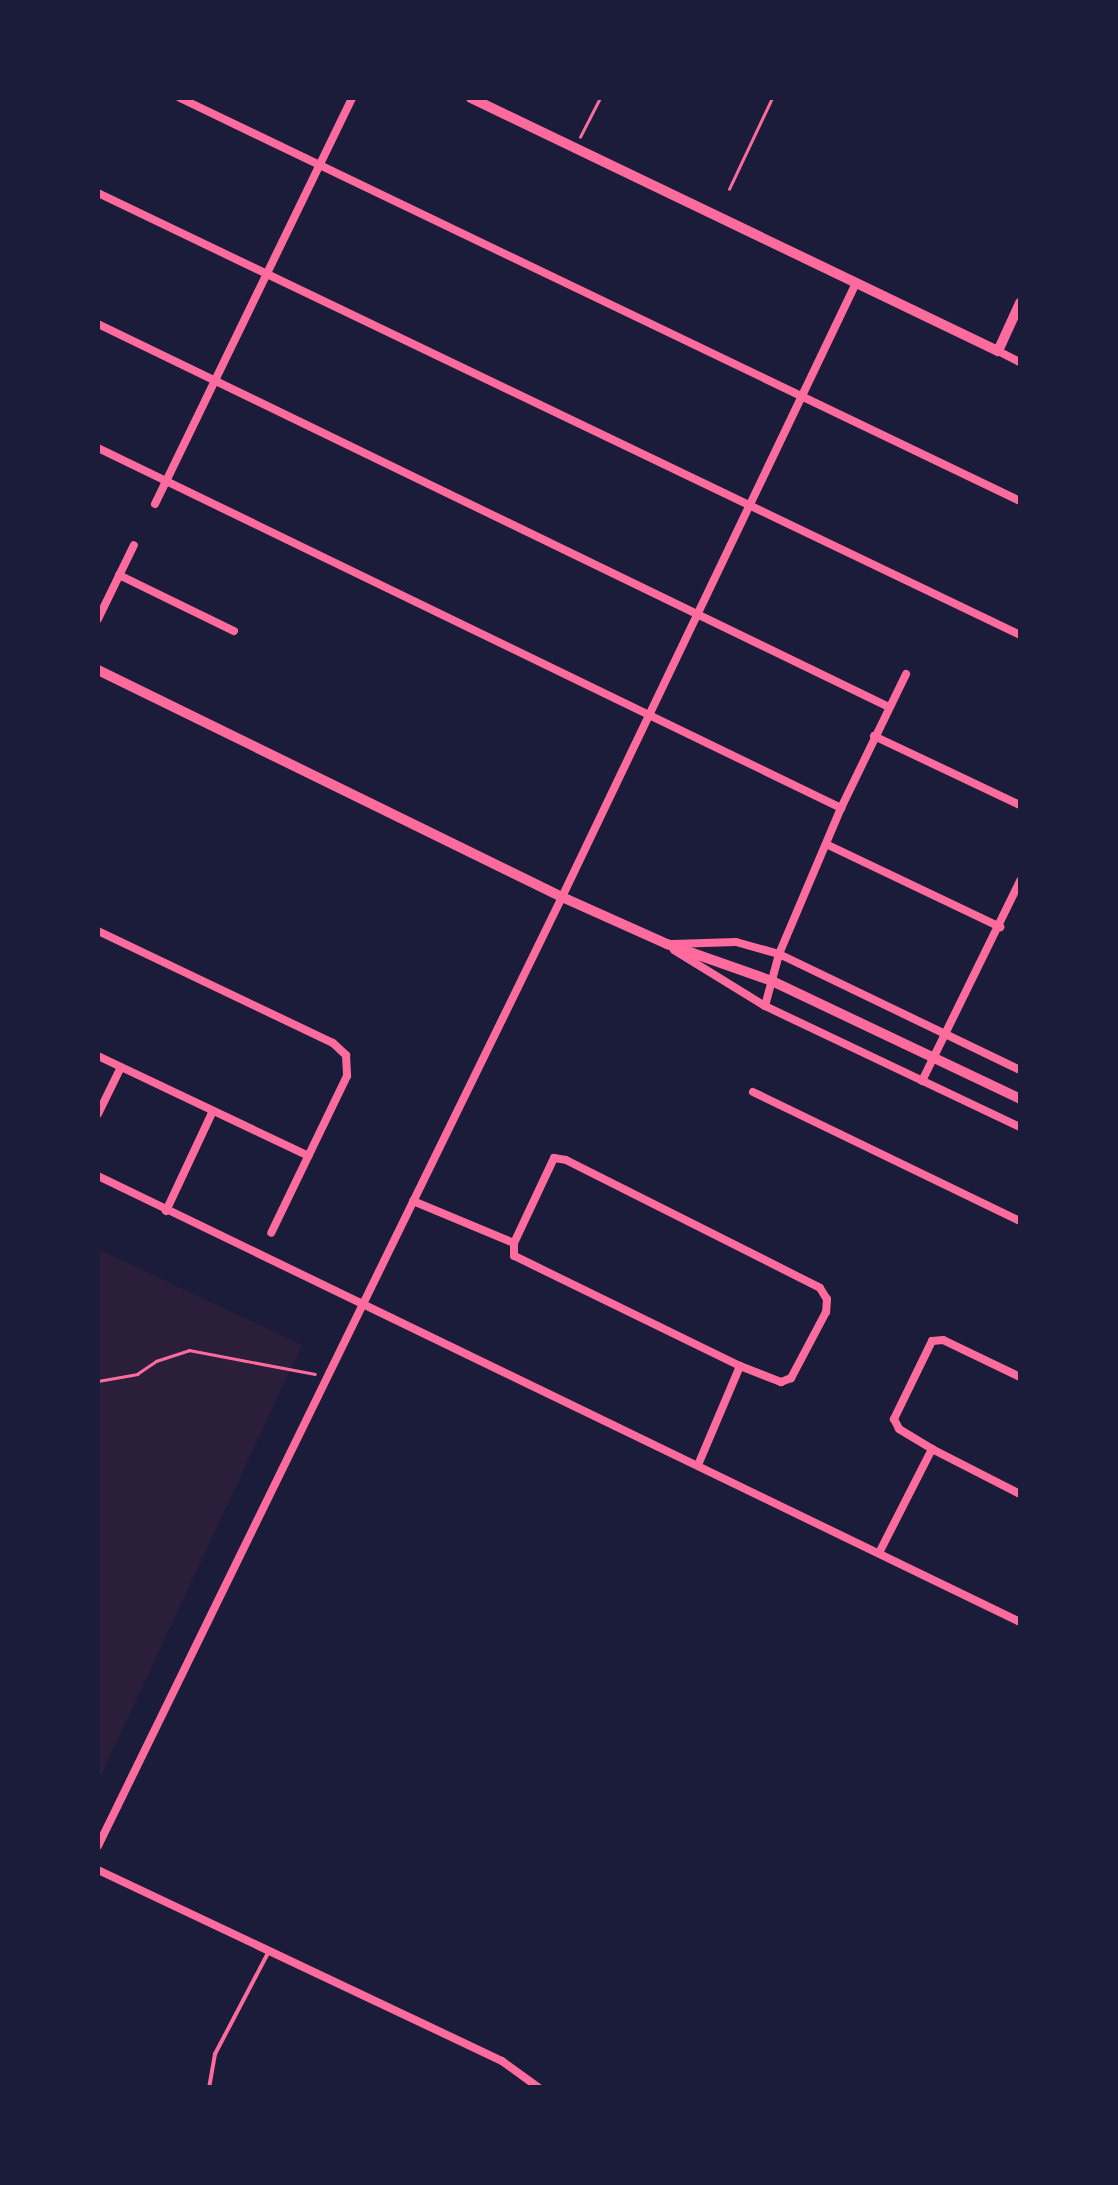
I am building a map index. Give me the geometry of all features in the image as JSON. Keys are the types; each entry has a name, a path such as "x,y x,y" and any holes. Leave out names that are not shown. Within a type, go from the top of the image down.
{"street":[{"path":"180,98 1020,501"},
{"path":"155,504 352,98"},
{"path":"471,98 1020,362"},
{"path":"98,193 1020,635"},
{"path":"98,1846 562,897 856,283"},
{"path":"998,351 1020,303"},
{"path":"98,324 889,706"},
{"path":"98,448 840,808"},
{"path":"98,619 134,545"},
{"path":"119,575 234,631"},
{"path":"98,670 562,897 666,944 772,980 1020,1099"},
{"path":"765,1006 780,954 840,808 906,674"},
{"path":"874,736 1020,805"},
{"path":"828,845 1000,926"},
{"path":"922,1080 1020,881"},
{"path":"98,931 343,1050 349,1060 348,1076 271,1232"},
{"path":"666,944 736,942 780,954 1020,1070"},
{"path":"666,944 765,1006 1020,1127"},
{"path":"98,1056 310,1156"},
{"path":"98,1114 120,1067"},
{"path":"753,1092 1019,1217"},
{"path":"166,1211 212,1113"},
{"path":"559,1158 823,1292 826,1312 792,1378 781,1382 740,1366 516,1257 514,1242 550,1161 559,1158"},
{"path":"98,1176 1020,1622"},
{"path":"412,1201 514,1242"},
{"path":"1020,1377 943,1340 932,1341 894,1419 899,1429 932,1449 1020,1494"},
{"path":"698,1465 740,1366"},
{"path":"880,1553 932,1449"},
{"path":"98,1870 502,2061 535,2086"}],"lane":[{"path":"209,2088 215,2054 269,1951"}],"path":[{"path":"575,148 600,98"},
{"path":"728,189 772,98"},
{"path":"98,1381 138,1374 156,1361 188,1350 326,1377"}],"shaded area":[{"path":"98,1249 302,1345 98,1782"}]}
